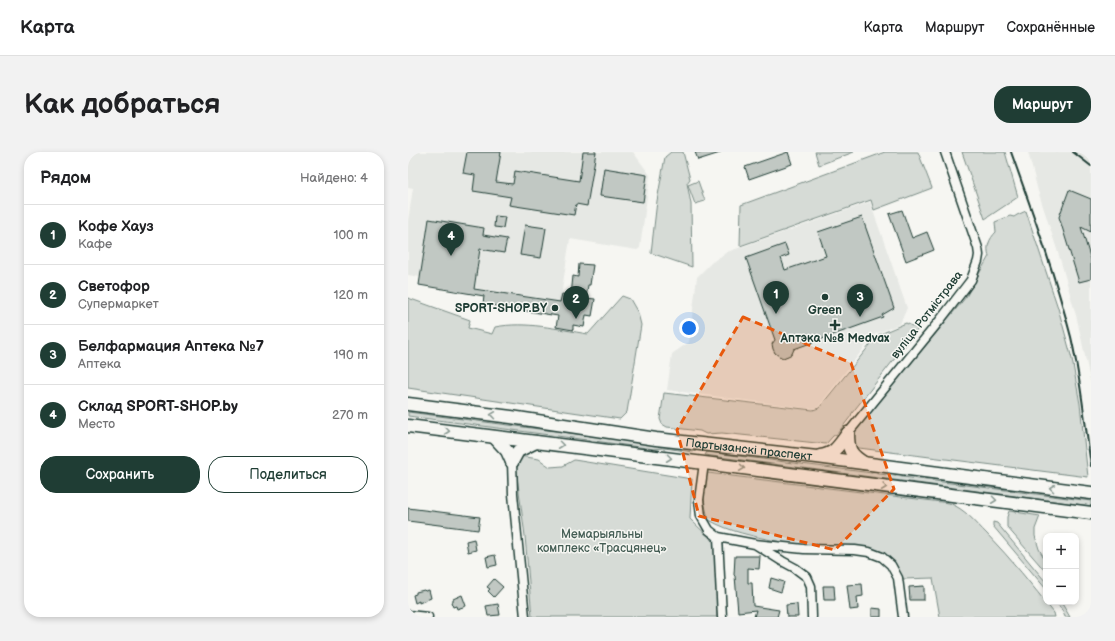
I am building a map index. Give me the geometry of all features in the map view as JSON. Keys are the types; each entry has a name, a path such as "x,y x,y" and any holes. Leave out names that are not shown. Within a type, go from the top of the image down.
{"highway":[{"name":"Партызанскі праспект","path":"408,404 504,416 656,439 817,457 1091,493"},
{"name":"Партызанскі праспект","path":"408,426 702,462 1091,514"},
{"path":"817,457 831,454 848,433"},
{"path":"848,433 849,448 851,452 864,463"},
{"path":"494,437 507,451 512,462"},
{"path":"512,462 518,452 536,442"},
{"path":"702,462 703,444"}],"street":[{"name":"вуліца Ротмістрава","path":"848,433 941,319 971,280 975,272 980,255 945,152"},
{"path":"512,462 517,538 525,617"},
{"path":"702,462 699,500 701,516 709,530 718,536 755,544 804,549 855,550 869,552 882,557 891,565 898,578 903,617"},
{"path":"718,536 722,617"},
{"path":"755,544 807,577 811,586 812,617"},
{"path":"408,615 428,617"}],"highlighted area":[{"path":"743,317 851,363 894,489 835,550 699,516 677,430"}],"shaded area":[{"path":"408,152 633,152 650,175 640,248 637,250 570,239 560,302 474,288 484,228 429,219 420,277 408,275 408,221 413,188 408,187"},
{"path":"1028,152 1091,152 1091,384 1077,319 1061,262 1038,191"},
{"path":"870,202 907,308 900,324 875,334 818,407 813,409 667,390 672,354 689,342 697,277 711,263 727,252"}],"green space":[{"path":"671,152 683,152 690,179 687,183 691,204 692,267 651,253 657,201 665,157"},
{"path":"815,152 854,152 819,165"},
{"path":"885,152 918,152 932,188 874,210 871,200 740,246 741,205"},
{"path":"962,152 1005,152 1018,197 985,219"},
{"path":"698,181 705,201 695,204 688,185"},
{"path":"1026,211 1058,308 1072,359 1080,404 1088,477 851,447 853,433 966,297 989,256 989,243 996,232 995,222 1010,216 1014,217"},
{"path":"622,296 630,299 638,313 641,325 627,412 620,419 408,388 408,298 470,320 468,328 492,334 495,327 507,325 530,325 588,334"},
{"path":"906,323 918,329 837,434 833,436 826,444 722,433 706,434 700,431 667,427 662,424 660,419 664,393 813,410 819,408 878,335"},
{"path":"408,412 693,449 696,451 693,452 664,448 654,449 408,416"},
{"path":"707,452 1091,501 1091,506 705,455"},
{"name":"Мемарыяльны комплекс «Трасцянец»","path":"519,456 539,459 550,467 563,466 574,460 692,479 690,519 716,544 717,617 532,617 525,536 516,469 516,460"},
{"path":"708,473 949,503 970,516 996,543 1043,599 1043,605 1048,605 1054,613 1055,617 940,617 933,578 904,579 901,577 888,557 776,541 733,531 709,520 704,496 704,484"},
{"path":"1009,511 1040,516 1035,529 1035,536 1043,556 1043,569 1007,527 1007,517"},
{"path":"993,522 997,523 1043,578 1043,585 993,526"},
{"path":"1058,605 1063,605 1070,617 1065,617"}],"building":[{"path":"467,152 501,152 496,182 513,184 515,171 579,181 583,152 596,152 587,206 576,204 574,215 509,205 511,197 473,191 475,175 463,173"},
{"path":"695,152 720,152 720,153 698,160"},
{"path":"788,152 792,164 749,179 745,167"},
{"path":"604,168 647,175 643,202 600,196"},
{"path":"1069,190 1091,199 1091,232 1081,227 1091,260 1091,279 1079,282 1059,217"},
{"path":"902,210 912,238 927,232 934,250 906,261 889,214"},
{"path":"495,216 505,217 503,228 494,227"},
{"path":"862,217 894,308 882,315 883,317 794,349 792,354 783,358 779,356 773,349 772,344 775,340 746,258 785,244 789,255 781,258 785,270 826,256 818,232"},
{"path":"429,219 484,228 483,235 507,239 504,253 480,249 474,289 560,302 562,294 571,296 573,276 578,277 579,264 593,265 590,285 588,285 586,298 595,299 592,316 586,315 584,327 573,325 573,330 556,327 558,316 483,304 484,296 419,285"},
{"path":"525,225 546,228 541,258 520,255"},
{"path":"408,508 480,517 478,530 408,521"},
{"path":"474,539 476,550 468,552 466,541"},
{"path":"495,555 497,565 488,567 486,557"},
{"path":"735,556 760,556 759,569 748,568 748,583 752,583 753,606 779,610 777,617 754,617 756,610 738,612 734,575"},
{"path":"771,578 784,582 781,592 769,588"},
{"path":"494,579 503,587 494,597 488,591 490,589 487,587"},
{"path":"862,584 863,596 857,597 858,609 850,610 847,585"},
{"path":"823,586 834,586 835,600 824,600"},
{"path":"924,586 924,600 910,600 909,587"},
{"path":"429,590 431,598 415,603 413,595 416,594 416,592"},
{"path":"462,595 466,606 457,609 456,606 453,607 451,602 453,599"},
{"path":"498,604 500,615 488,616 486,606"},
{"path":"797,604 798,617 787,617 786,605"},
{"path":"872,608 881,609 881,617 872,617"}],"railway":[{"path":"1011,152 1051,267 1071,337 1080,385 1091,466"},
{"path":"1073,152 1091,166"}],"place":[{"name":"Склад SPORT-SHOP.by","path":"451,256"},
{"name":"Green","path":"825,297"},
{"name":"SPORT-SHOP.BY","path":"555,308"},
{"name":"Кофе Хауз","path":"776,314"},
{"name":"Белфармация Аптека №7","path":"860,317"},
{"name":"Светофор","path":"576,319"},
{"name":"Аптэка №8 Medvax","path":"835,325"}]}
